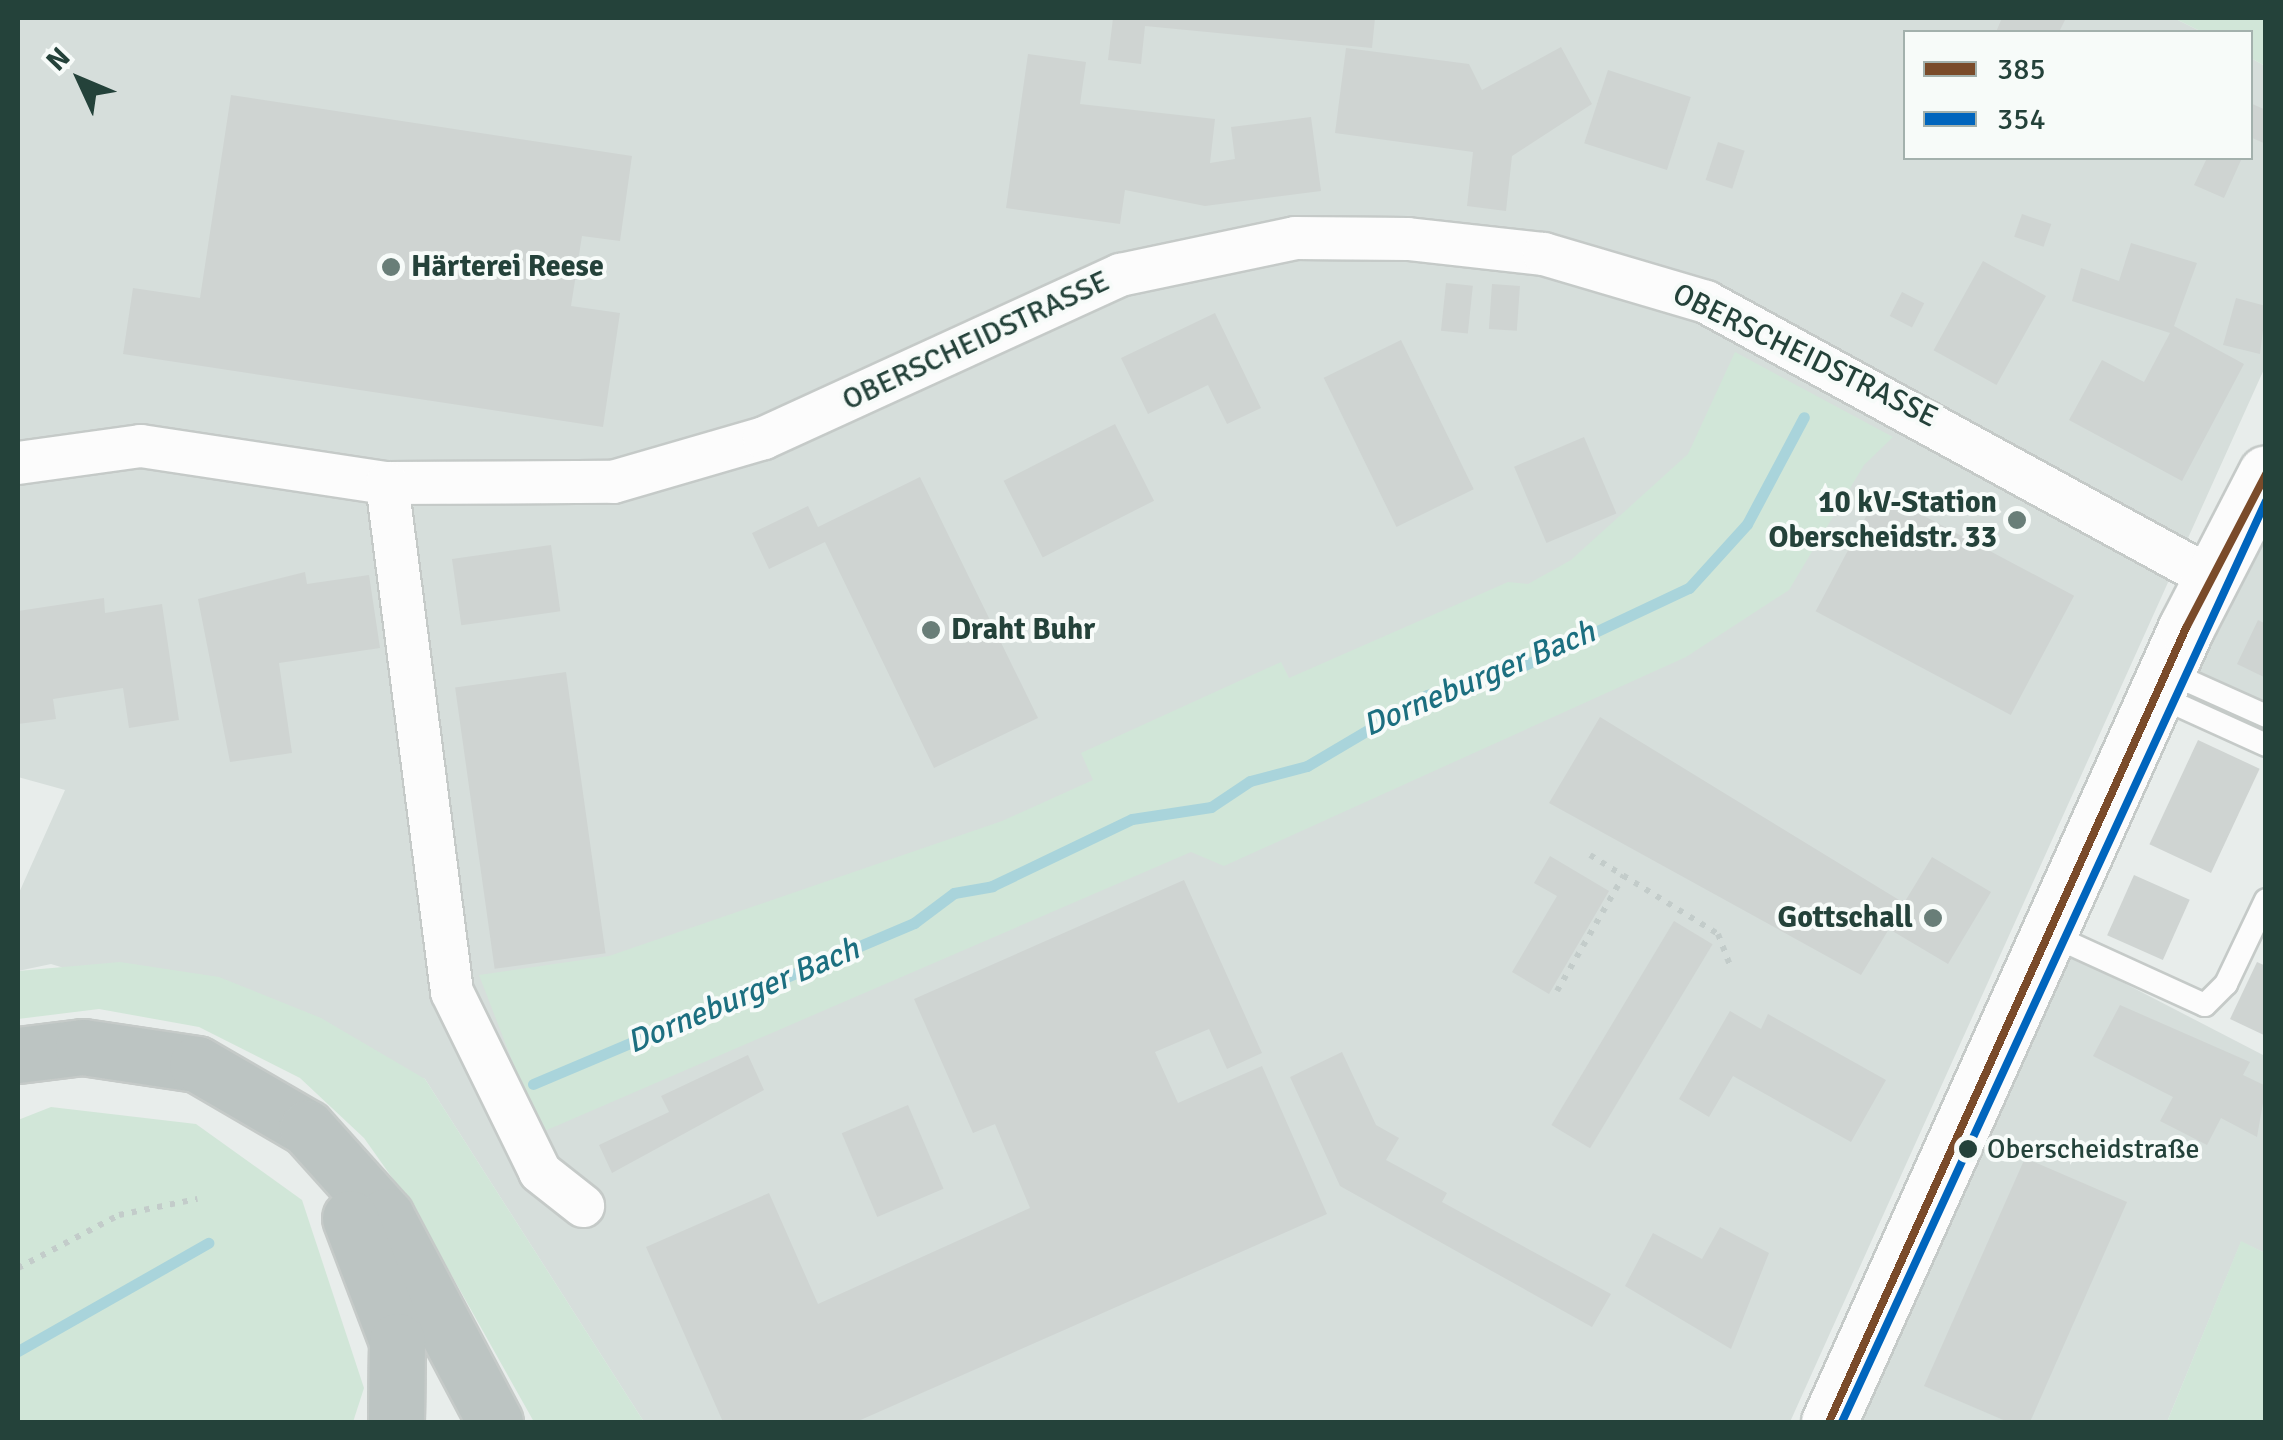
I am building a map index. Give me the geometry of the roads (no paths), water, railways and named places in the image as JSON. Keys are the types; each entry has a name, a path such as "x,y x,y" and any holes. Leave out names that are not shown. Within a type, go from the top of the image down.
{"highway":[{"path":"18,1055 83,1048 197,1064 307,1128 386,1216 496,1422"},
{"path":"18,1084 83,1074 195,1093 294,1152 361,1234 384,1289 397,1341 396,1422"}],"street":[{"name":"OBERSCHEIDSTRASSE","path":"18,463 141,446 387,483 502,488 661,474 808,419 1120,275 1296,238 1390,238 1544,254 1706,302 2216,580"},
{"path":"1830,1422 2161,683 2266,474"},
{"path":"387,483 452,992 540,1172 583,1206"}],"lane":[{"path":"2161,683 2266,716"},
{"path":"2161,683 2266,745"},
{"path":"2049,934 2205,1005 2226,984 2266,900"}],"waterway":[{"name":"Dorneburger Bach","path":"533,1084 914,923 954,893 992,886 1132,819 1211,807 1250,781 1307,766 1427,695 1508,673 1689,588 1747,524 1804,417"},
{"name":"Dorneburger Bach","path":"18,1351 208,1243"}],"place":[{"name":"Härterei Reese","path":"391,267"},
{"name":"10 kV-Station Oberscheidstr. 33","path":"2017,520"},
{"name":"Draht Buhr","path":"931,630"},
{"name":"Gottschall","path":"1933,918"},
{"name":"Oberscheidstraße","path":"1968,1149"}]}
